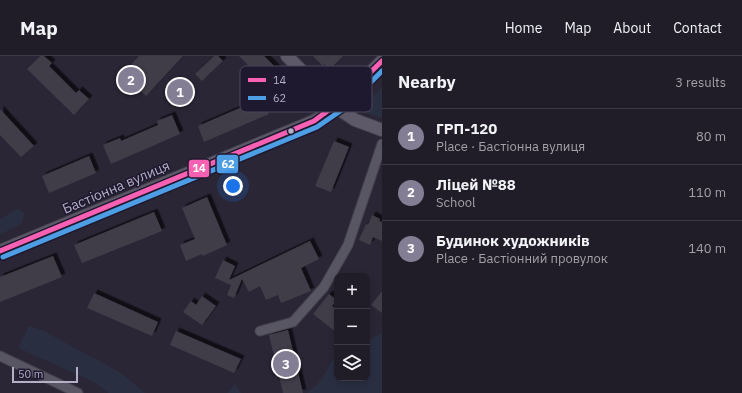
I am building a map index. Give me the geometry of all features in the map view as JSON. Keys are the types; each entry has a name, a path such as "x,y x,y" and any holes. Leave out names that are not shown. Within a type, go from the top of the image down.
{"street":[{"path":"287,56 297,66"},
{"name":"Бастіонна вулиця","path":"372,71 382,61"},
{"name":"Бастіонна вулиця","path":"0,251 314,121 328,112"},
{"path":"344,112 355,120 382,130"},
{"path":"260,331 293,322 324,287 348,245 382,144"},
{"path":"0,356 78,393"}],"shaded area":[{"path":"382,87 382,118 366,112 372,112 372,98"},
{"path":"18,209 25,213 22,223 0,235 0,219"},
{"path":"29,326 42,330 121,373 145,393 109,393 94,382 18,348"},
{"path":"382,333 382,393 307,393 321,381 334,357 334,381 370,381 370,339"},
{"path":"235,384 241,393 227,393"}],"building":[{"path":"40,56 44,56 52,63 49,66 76,93 79,90 89,99 74,115 27,69"},
{"path":"139,56 183,56 146,96 122,74"},
{"path":"214,56 218,56 223,61 202,81 195,74"},
{"path":"239,56 264,56 274,66 249,66"},
{"path":"313,56 343,56 333,66 326,66 324,64 323,66"},
{"path":"240,108 240,112 268,112 269,114 204,142 198,126"},
{"path":"0,109 34,146 21,157 0,135"},
{"path":"172,115 180,134 111,164 103,145 120,138 121,141 158,125 157,121"},
{"path":"334,141 349,147 331,192 315,186"},
{"path":"89,156 96,173 49,193 42,176"},
{"path":"207,197 227,245 203,256 202,254 186,261 180,245 195,239 182,208"},
{"path":"154,212 162,231 82,263 74,245"},
{"path":"372,215 380,219 379,221 382,222 382,241 373,237 370,245 359,240"},
{"path":"310,241 319,259 301,268 311,291 281,303 278,295 266,300 260,286 249,292 242,279 234,298 227,295 231,285 215,278 223,260 235,266 229,280"},
{"path":"53,256 62,277 0,302 0,277"},
{"path":"382,291 382,313 371,305"},
{"path":"94,293 158,322 152,336 87,308"},
{"path":"329,294 334,298 334,304 332,306 334,307 334,331 313,314"},
{"path":"202,296 216,306 202,325 183,312 191,301 196,305"},
{"path":"288,330 303,393 283,393 269,335"},
{"path":"176,331 241,359 234,373 170,345"}],"transit line":[{"name":"14","path":"372,71 382,61"},
{"name":"62","path":"372,81 382,71"},
{"name":"14","path":"0,251 314,121 326,112"},
{"name":"62","path":"3,257 317,127 339,112"}],"place":[{"name":"Ліцей №88","path":"131,80"},
{"name":"ГРП-120","path":"180,92"},
{"name":"Будинок художників","path":"286,364"}]}
